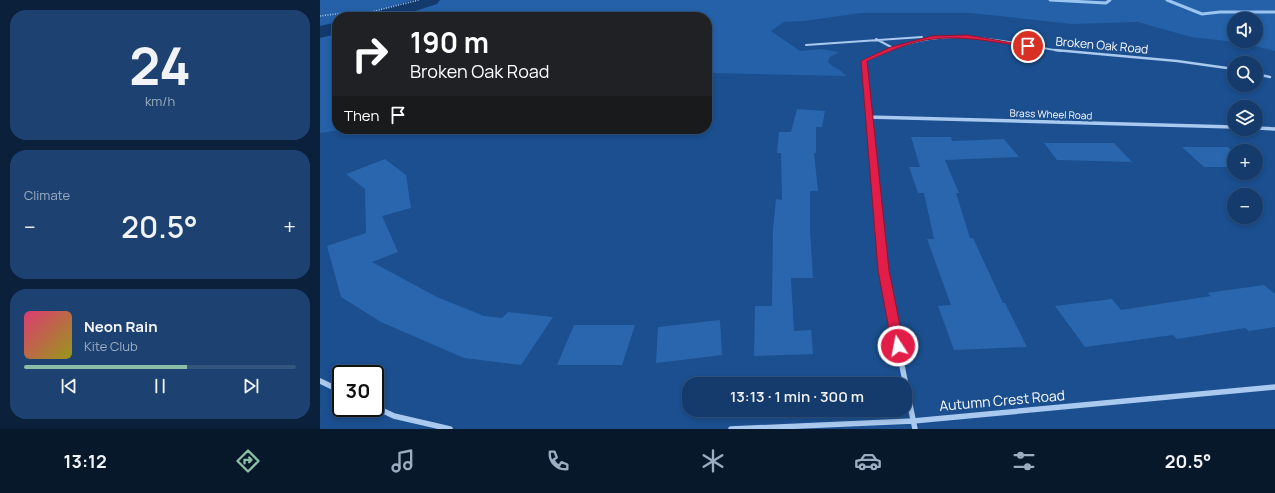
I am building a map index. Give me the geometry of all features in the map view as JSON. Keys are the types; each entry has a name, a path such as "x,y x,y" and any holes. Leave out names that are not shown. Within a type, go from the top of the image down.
{"street":[{"path":"806,45 875,39 932,37"},
{"name":"Broken Oak Road","path":"915,429 912,421 883,270 864,61 893,48 932,37 983,38 1057,51 1196,62 1227,68"},
{"path":"875,39 893,48"},
{"path":"1263,75 1270,76"},
{"name":"Brass Wheel Road","path":"868,117 1227,127"},
{"path":"1263,128 1275,129"},
{"path":"320,381 332,387"},
{"name":"Autumn Crest Road","path":"731,429 912,421 1275,387"},
{"path":"384,411 394,416 450,429"}],"path":[{"path":"372,12 419,0"},
{"path":"320,16 332,14"}],"shaded area":[{"path":"320,0 1275,0 1275,51 1263,48 1263,12 1227,12 1227,41 1191,37 1138,22 1072,24 971,13 861,13 804,21 784,22 771,31 800,51 821,49 839,52 830,57 828,62 846,76 712,73 712,12 332,12 332,131 320,133"}],"building":[{"path":"797,109 825,111 822,127 816,127 816,153 814,153 818,191 810,191 810,231 813,278 791,278 794,331 811,330 813,354 754,356 755,306 772,306 773,229 776,199 782,200 781,153 777,153 779,132 791,132"},
{"path":"911,137 951,137 952,141 1004,139 1019,157 945,160 959,193 956,193 970,238 973,238 1003,303 1005,303 1027,347 954,350 938,306 951,305 927,239 934,239 924,193 918,193 909,167 920,167"},
{"path":"1044,143 1114,143 1132,162 1057,160"},
{"path":"1182,147 1227,147 1227,167 1204,167"},
{"path":"385,159 406,175 411,208 382,216 398,252 372,262 437,297 484,316 502,318 508,312 553,317 521,365 464,358 381,322 341,297 327,246 366,233 365,189 346,174"},
{"path":"1264,285 1275,294 1275,327 1249,331 1245,328 1177,339 1173,335 1085,347 1055,306 1112,299 1121,310 1211,296 1207,293"},
{"path":"720,320 722,355 656,363 658,327"},
{"path":"574,325 635,325 622,365 557,365"}],"waterway":[{"path":"394,12 431,0"},
{"path":"1050,0 1106,3 1110,0"},
{"path":"1167,0 1202,14 1220,12 1275,12"},
{"path":"320,32 332,29"}],"route":[{"path":"898,346 883,270 864,61 893,48 932,37 948,36 983,38 1028,46"}]}
